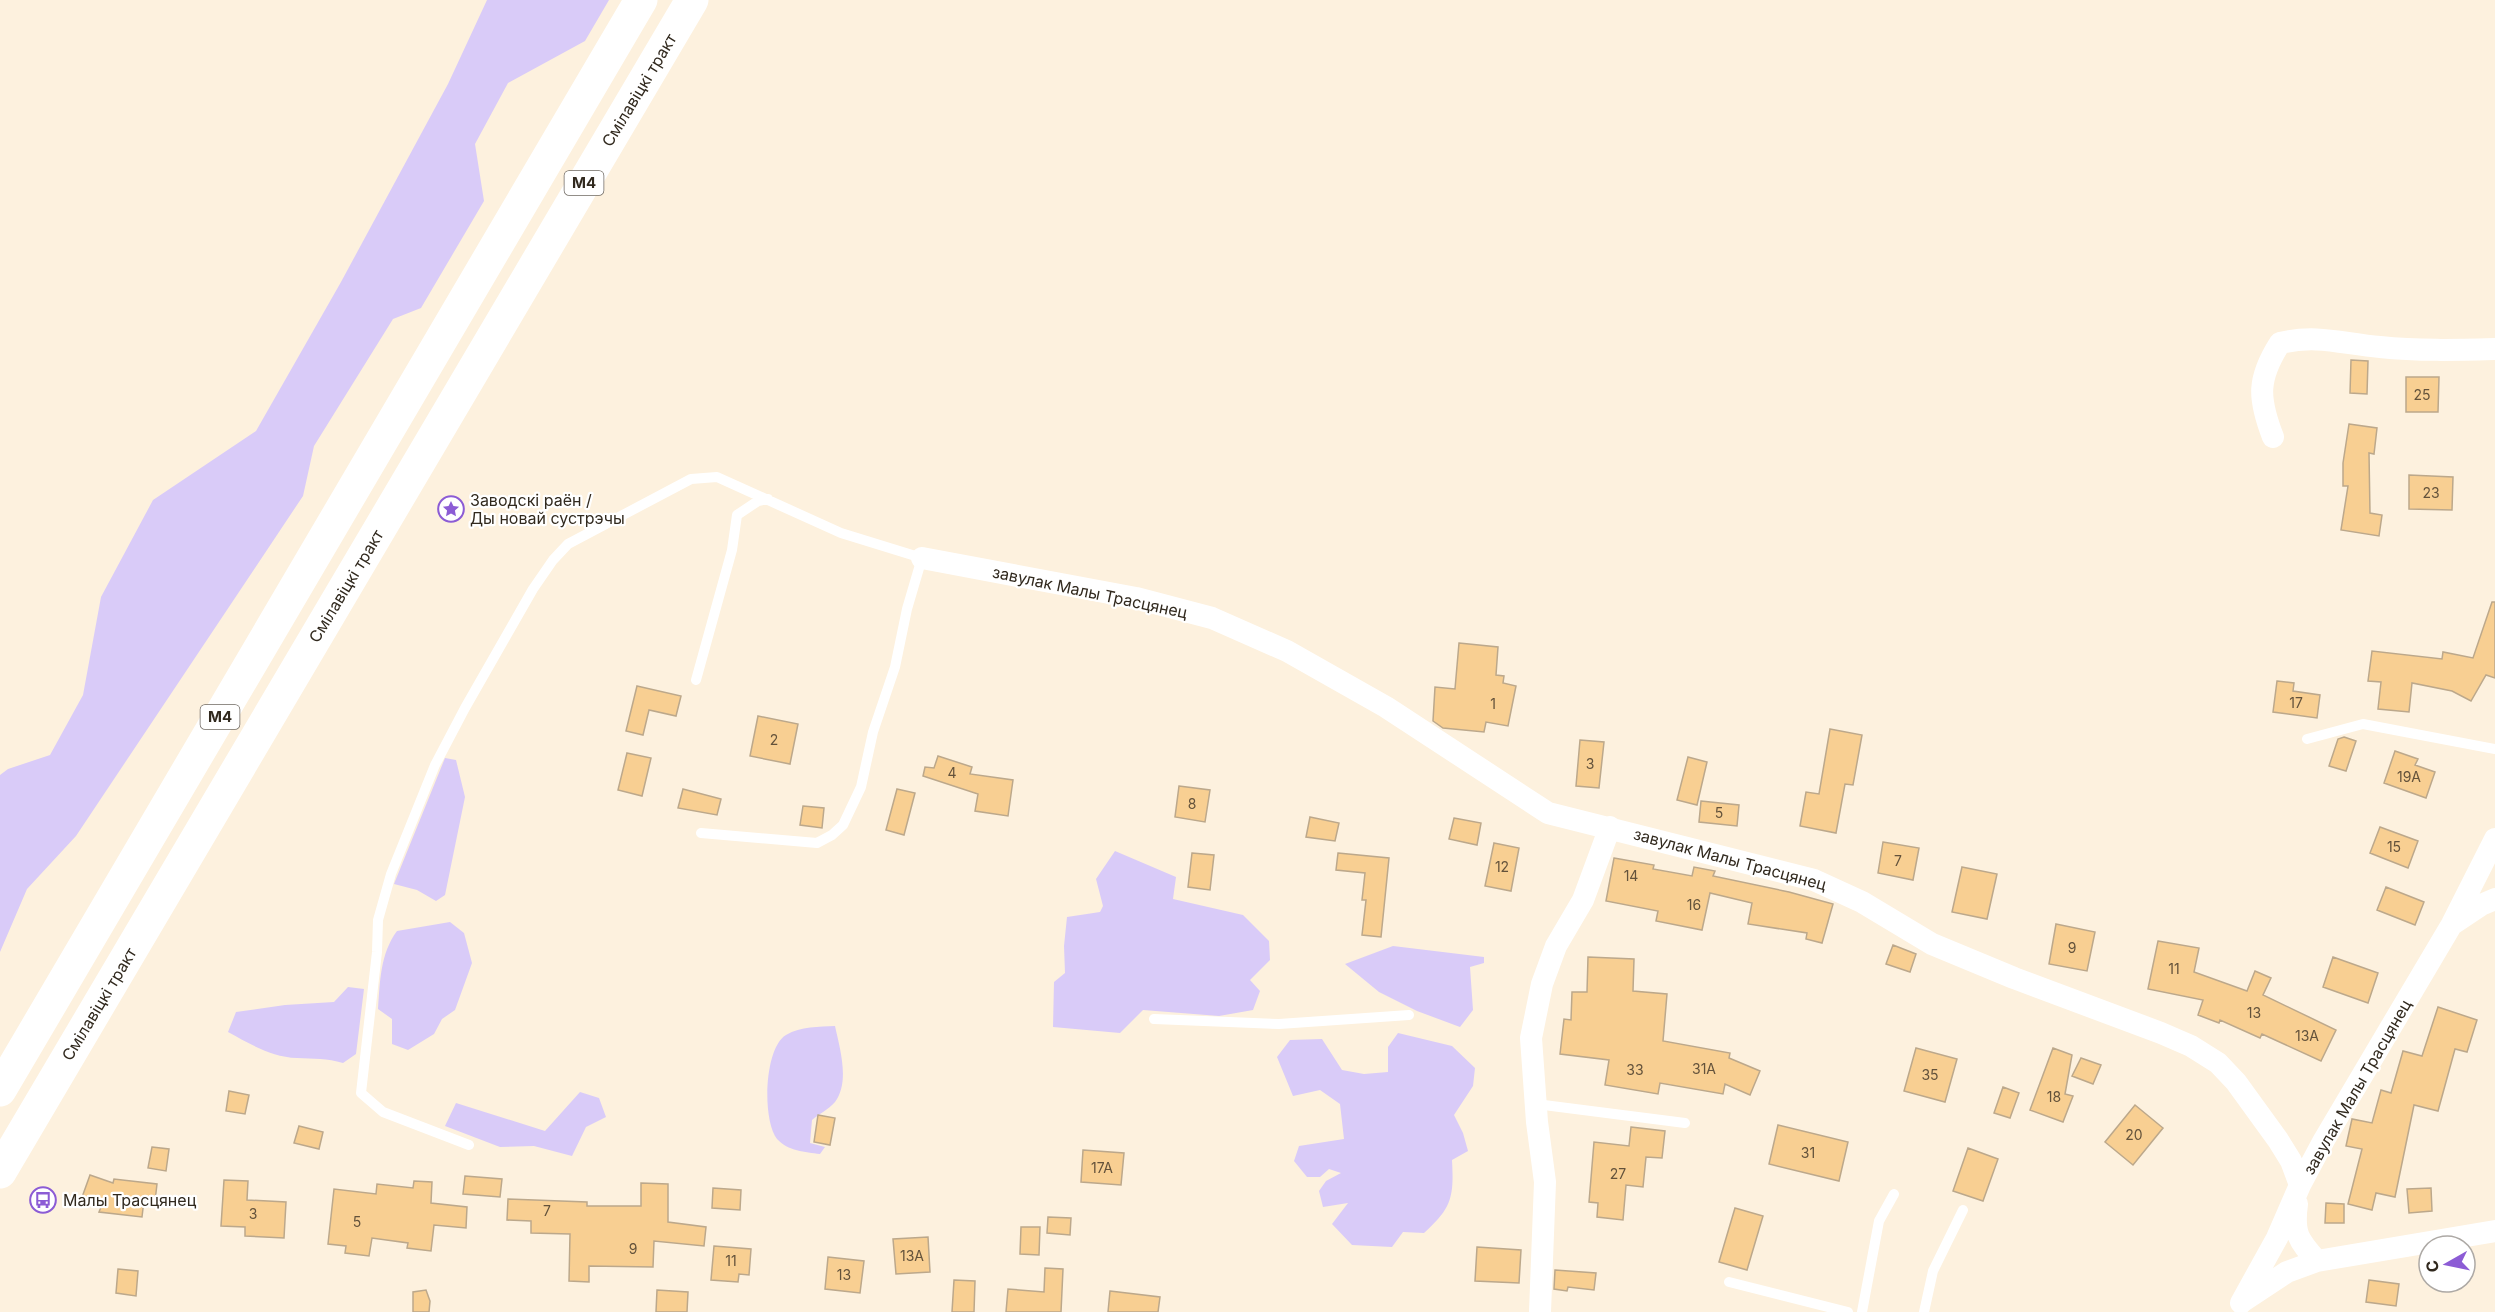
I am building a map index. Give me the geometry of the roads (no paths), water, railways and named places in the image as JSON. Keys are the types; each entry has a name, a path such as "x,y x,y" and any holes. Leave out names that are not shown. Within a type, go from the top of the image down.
{"highway":[{"name":"М4","path":"0,1090 641,0"},
{"name":"Смілавіцкі тракт","path":"0,1172 692,0"}],"street":[{"path":"2273,437 2261,398 2266,364 2280,344 2317,338 2378,347 2422,350 2495,349"},
{"name":"завулак Малы Трасцянец","path":"922,558 1136,597 1212,618 1287,651 1386,707 1548,813 1814,880 1862,902 1932,944 2191,1046 2218,1064 2236,1082 2278,1140 2291,1161 2300,1185"},
{"path":"1540,1312 1545,1182 1531,1038 1542,984 1556,946 1582,900 1610,827"},
{"name":"завулак Малы Трасцянец","path":"2300,1185 2324,1140 2452,924 2495,839"},
{"name":"завулак Малы Трасцянец","path":"2452,924 2481,905 2495,899"},
{"path":"2300,1185 2294,1224 2300,1243 2317,1261"},
{"path":"2237,1307 2277,1238 2300,1185"},
{"path":"2237,1307 2287,1272 2317,1261 2495,1232"}],"lane":[{"path":"469,1145 383,1112 361,1093 377,952 378,920 391,874 435,765 532,589 553,560 568,544 691,479 717,477 841,532 922,558 907,609 895,667 873,732 861,787 843,825 818,843 700,833"},
{"path":"696,680 732,550 737,515 758,501 768,499"},
{"path":"2307,739 2363,724 2495,749"},
{"path":"1154,1019 1279,1024 1409,1015"},
{"path":"1536,1104 1685,1123"},
{"path":"1862,1312 1879,1221 1894,1194"},
{"path":"1924,1312 1934,1271 1964,1210"},
{"path":"1730,1282 1848,1312"}],"place":[{"name":"Заводскі раён / Ды новай сустрэчы","path":"451,509"},
{"name":"Малы Трасцянец","path":"43,1200"}]}
